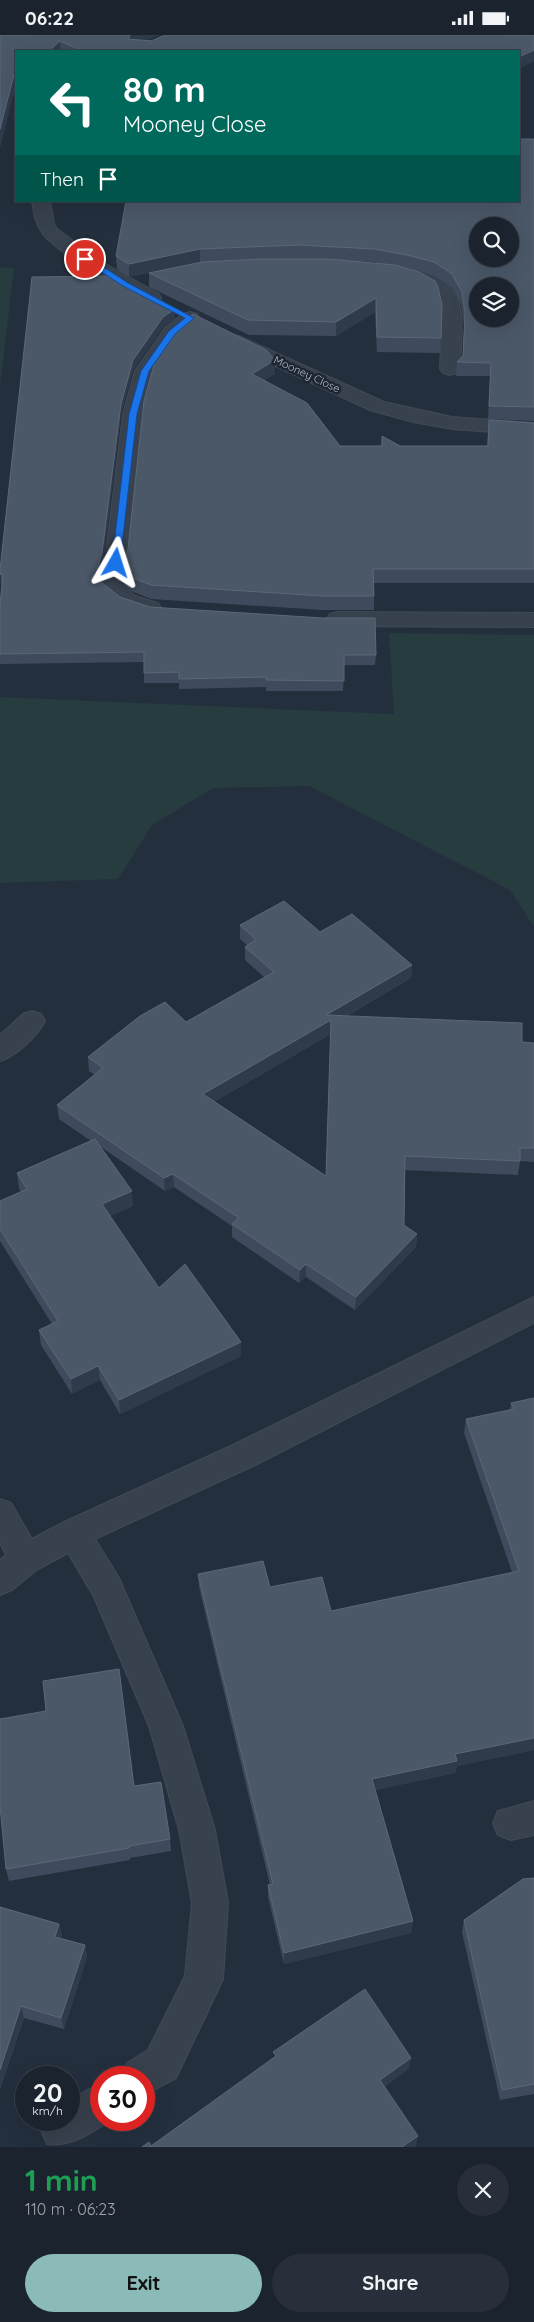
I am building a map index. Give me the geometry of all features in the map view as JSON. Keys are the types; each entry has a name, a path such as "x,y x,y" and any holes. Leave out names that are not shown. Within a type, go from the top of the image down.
{"street":[{"name":"Mooney Close","path":"41,202 46,225 72,250 126,285 192,319 377,406 413,416 452,423 534,429"},
{"path":"383,271 426,279 442,289 451,304 450,369"},
{"path":"126,285 154,279"},
{"path":"170,609 132,605 118,596 109,584 116,563 133,414 145,371 172,332 192,319"},
{"path":"313,618 534,620"},
{"path":"0,1051 32,1021"},
{"path":"0,1580 26,1559 74,1533 244,1455 534,1309"},
{"path":"0,1513 26,1559"},
{"path":"74,1533 107,1589 166,1726 197,1830 210,1903 204,1979 162,2064 155,2068"}],"green space":[{"path":"0,267 14,268 0,388"},
{"path":"389,633 534,635 534,927 510,890 309,786 213,788 152,825 118,879 0,883 0,697 394,714"}],"building":[{"path":"0,35 130,35 128,39 151,41 165,35 534,35 534,50 520,57 520,50 81,50 60,41 50,50 15,50 15,71 0,129"},
{"path":"520,139 534,139 534,407 489,406 491,363 457,362 463,356 465,313 462,292 452,274 434,262 374,249 299,245 200,249 129,264 116,256 126,202 520,202"},
{"path":"260,259 328,259 395,265 419,272 435,281 438,287 442,305 441,338 377,337 376,298 336,322 248,320 149,273 202,262"},
{"path":"111,276 175,309 163,317 133,360 121,404 102,553 96,573 101,582 120,597 150,607 323,618 375,618 376,655 344,655 344,681 266,680 266,677 179,679 179,672 144,673 144,652 0,654 0,605 3,574 0,574 0,570 32,277"},
{"path":"193,314 266,350 275,360 252,374 307,403 340,446 382,446 382,436 400,446 488,446 489,420 534,423 534,569 373,569 374,596 323,596 151,585 131,577 121,569 128,549 144,401 156,358 180,324"},
{"path":"284,901 320,932 352,914 412,965 326,1015 522,1023 522,1042 534,1043 534,1148 520,1148 520,1161 405,1156 404,1225 417,1234 356,1297 306,1264 300,1270 232,1224 239,1218 173,1174 164,1178 57,1105 103,1068 88,1057 140,1016 165,1002 186,1022 274,972 245,947 256,940 240,925","holes":["331,1020 326,1176 203,1094"]},
{"path":"95,1139 132,1191 102,1204 159,1288 185,1264 241,1342 119,1400 98,1366 71,1379 39,1330 58,1321 0,1229 0,1201 27,1189 17,1173"},
{"path":"534,1398 534,1738 455,1754 457,1761 372,1779 413,1921 284,1953 268,1885 273,1884 198,1574 263,1561 270,1587 322,1577 331,1611 519,1571 466,1419 514,1409 511,1403"},
{"path":"119,1669 134,1786 161,1782 170,1839 6,1869 0,1806 0,1719 46,1711 43,1681"},
{"path":"534,1878 534,2084 502,2090 464,1920 523,1879"},
{"path":"0,1907 59,1924 55,1937 85,1945 61,2018 21,2006 0,2070"},
{"path":"365,1989 411,2058 380,2080 418,2136 402,2147 142,2147 149,2142 151,2146 276,2056 273,2052"}],"route":[{"path":"85,259 126,285 190,318 172,332 145,371 133,414 116,563"}]}
